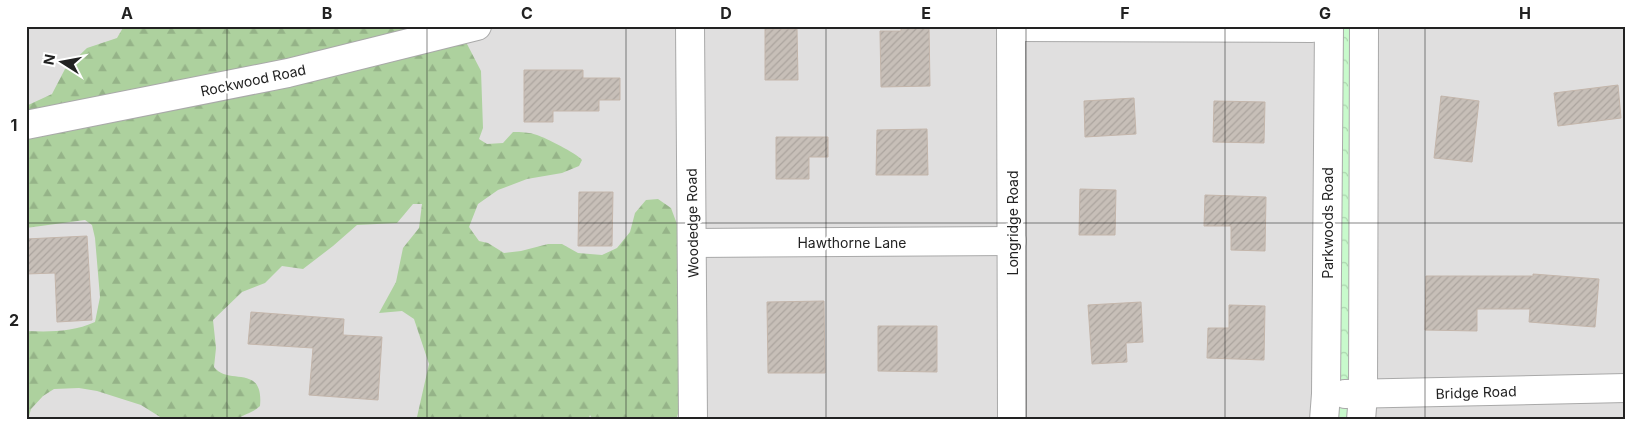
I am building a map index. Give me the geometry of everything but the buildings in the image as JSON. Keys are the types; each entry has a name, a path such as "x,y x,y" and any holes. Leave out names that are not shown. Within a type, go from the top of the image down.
{"street":[{"name":"Rockwood Road","path":"26,125 288,73 477,26"},
{"name":"Woodedge Road","path":"690,26 693,420"},
{"path":"1011,27 1312,28 1314,26"},
{"name":"Parkwoods Road","path":"1325,407 1329,26"},
{"path":"1362,407 1364,26"},
{"name":"Longridge Road","path":"1011,27 1012,420"},
{"name":"Hawthorne Lane","path":"693,243 1012,241"},
{"name":"Bridge Road","path":"1325,407 1362,407 1626,388"}],"shaded area":[{"path":"26,26 1626,26 1626,420 26,420"}],"green space":[{"path":"124,26 437,26 442,35 467,44 481,71 483,128 479,139 487,144 503,143 513,132 531,133 561,146 582,160 579,166 562,173 527,179 498,190 478,204 469,227 479,241 488,243 504,253 548,244 562,244 578,253 602,255 617,248 630,232 635,213 646,200 658,199 671,208 681,235 693,366 676,420 593,420 590,415 588,420 413,420 417,417 429,364 414,319 402,311 379,313 396,282 403,248 419,228 422,204 413,204 397,223 357,225 303,269 282,266 265,283 242,292 213,320 216,348 214,367 220,372 251,380 256,384 260,393 260,406 254,410 236,420 165,420 141,405 97,391 79,388 54,389 43,396 31,409 28,420 26,420 26,331 61,331 95,322 100,297 95,238 92,225 85,220 26,228 26,106 52,94 65,69 87,48 117,38"},
{"path":"1329,26 1364,26 1361,420 1324,420"}]}
